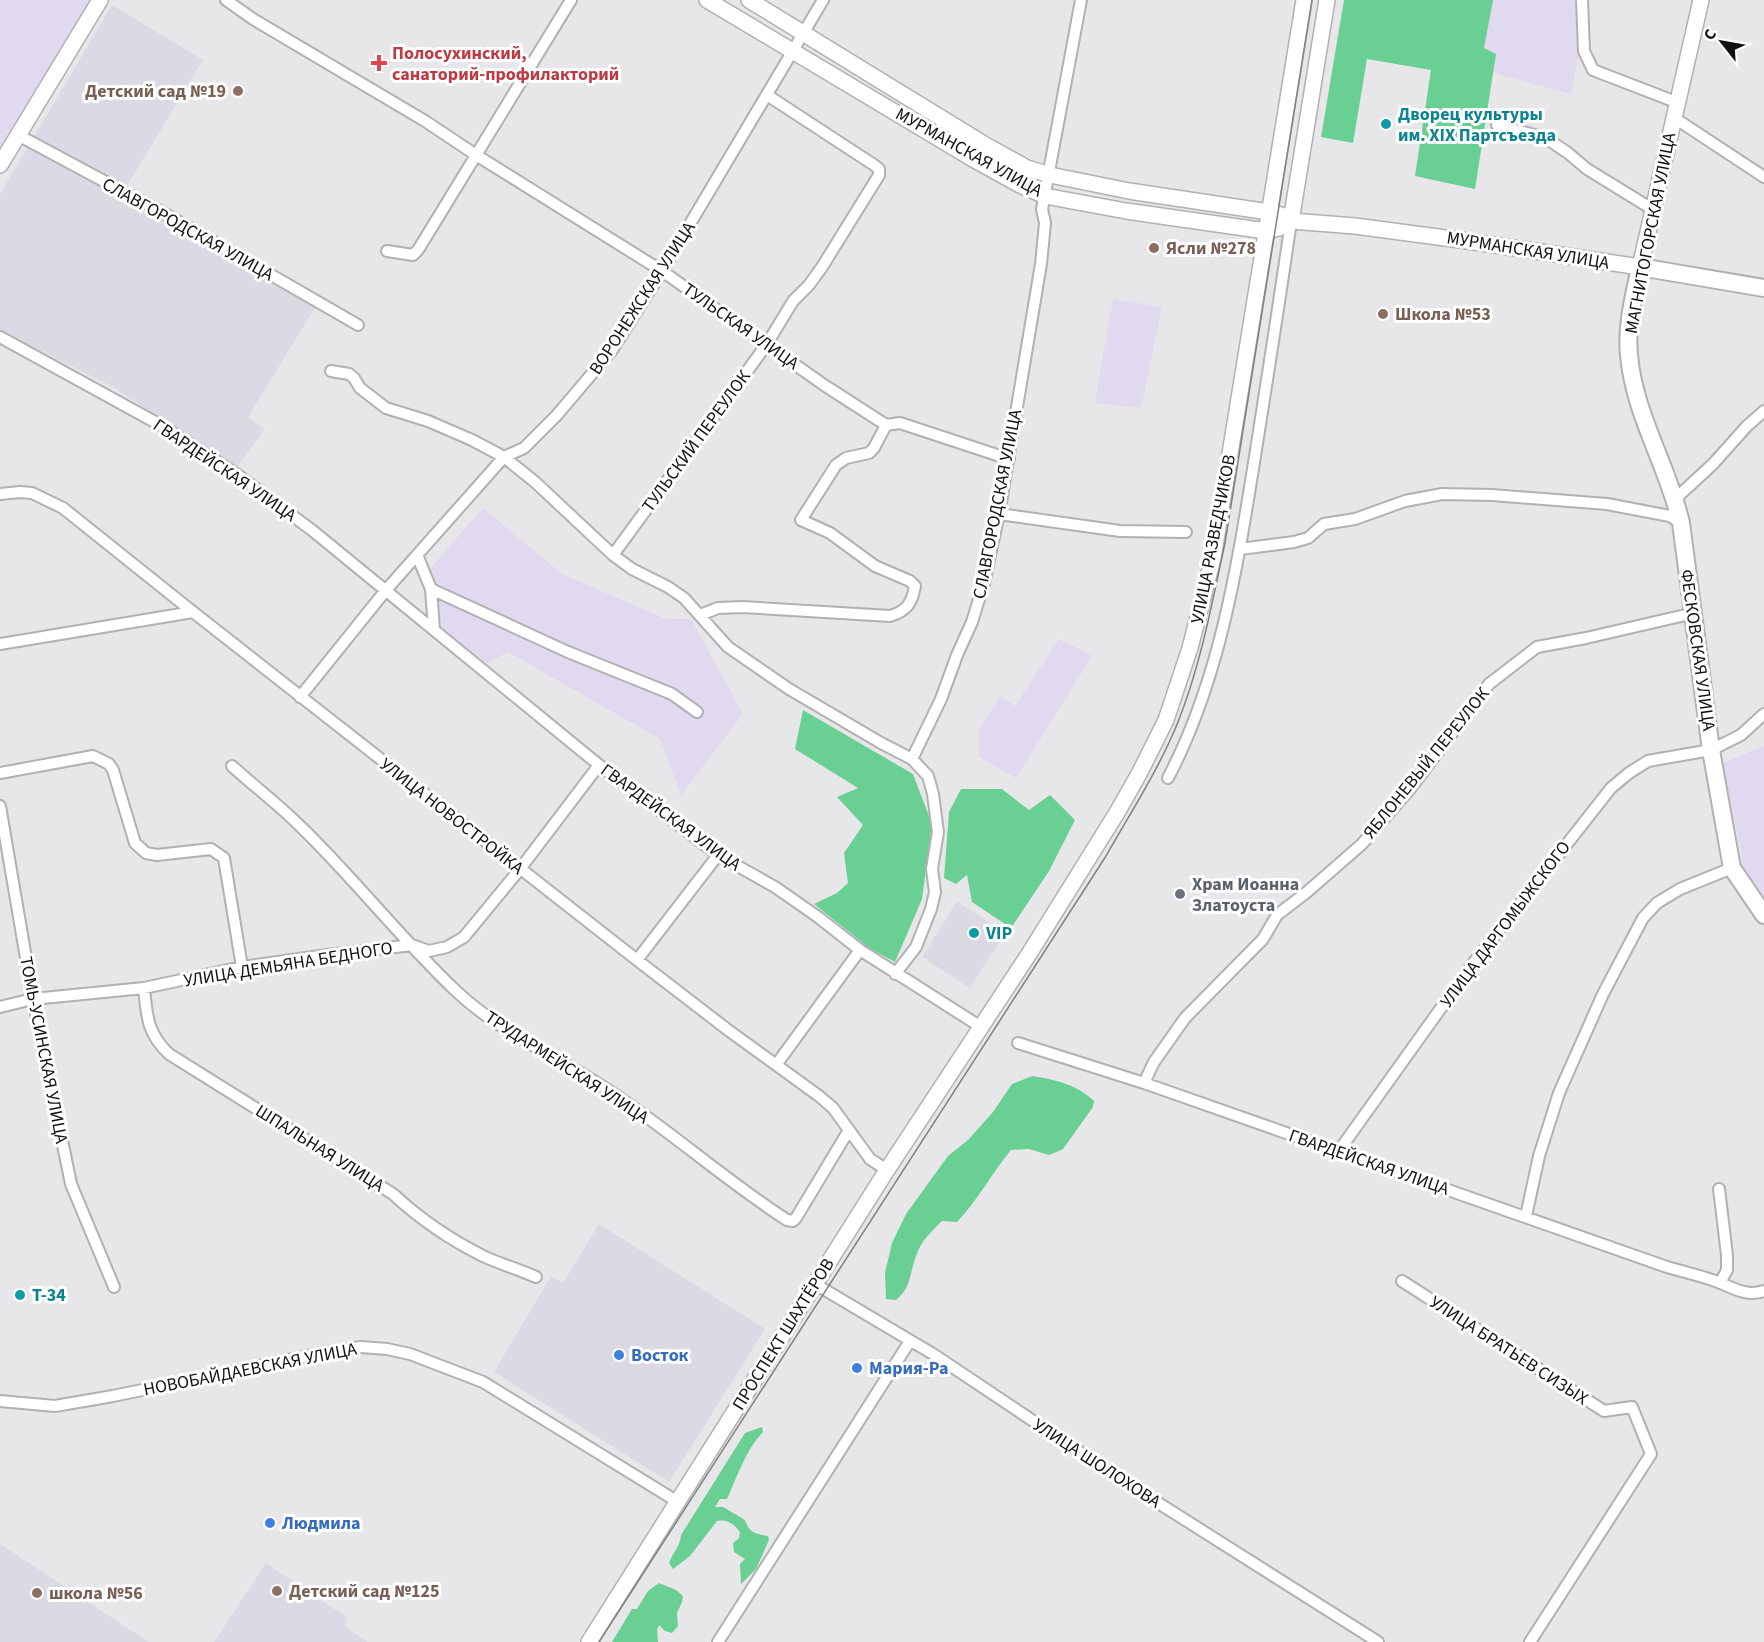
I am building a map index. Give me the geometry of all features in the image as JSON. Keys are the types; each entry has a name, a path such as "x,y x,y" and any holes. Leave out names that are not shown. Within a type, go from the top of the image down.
{"main road":[{"path":"0,165 100,0"},
{"name":"МУРМАНСКАЯ УЛИЦА","path":"707,0 973,159 1020,185 1046,196 1126,211 1266,231 1279,228 1291,221"},
{"name":"МУРМАНСКАЯ УЛИЦА","path":"749,0 982,143 1027,168 1050,175 1269,212 1291,221 1355,226 1446,238 1764,288"},
{"name":"УЛИЦА РАЗВЕДЧИКОВ","path":"981,1027 1118,811 1153,748 1175,694 1201,608 1213,558 1304,0"},
{"name":"УЛИЦА РАЗВЕДЧИКОВ","path":"1291,221 1327,0"},
{"name":"МАГНИТОГОРСКАЯ УЛИЦА","path":"1675,499 1643,416 1630,365 1629,320 1674,110 1701,0"},
{"name":"ФЕСКОВСКАЯ УЛИЦА","path":"1675,499 1681,523 1694,613 1711,750 1732,868 1764,915"},
{"name":"ПРОСПЕКТ ШАХТЁРОВ","path":"589,1642 887,1170 981,1027"}],"street":[{"name":"ТУЛЬСКАЯ УЛИЦА","path":"226,0 253,20 425,121 662,271 824,385 886,425 900,423 1009,459"},
{"path":"387,250 413,255 418,250 571,0"},
{"name":"ВОРОНЕЖСКАЯ УЛИЦА","path":"300,697 386,590 504,457 524,448 576,395 612,350 662,271 823,0"},
{"name":"СЛАВГОРОДСКАЯ УЛИЦА","path":"912,759 934,715 972,622 984,584 1009,459 1041,264 1045,223 1042,209 1081,0"},
{"path":"1582,0 1584,51 1593,70 1674,110 1764,177"},
{"name":"ТУЛЬСКИЙ ПЕРЕУЛОК","path":"613,555 767,344 793,301 822,267 879,175 879,169 767,95"},
{"path":"1497,125 1545,138 1587,169 1652,209"},
{"name":"СЛАВГОРОДСКАЯ УЛИЦА","path":"18,135 169,216 358,325"},
{"name":"УЛИЦА РАЗВЕДЧИКОВ","path":"1168,778 1181,753 1209,676 1226,615 1240,549 1291,221"},
{"name":"ГВАРДЕЙСКАЯ УЛИЦА","path":"0,337 164,427 238,475 304,524 599,765 718,855 775,887 895,974 981,1027"},
{"path":"331,371 349,374 360,388 386,408 428,421 504,457 535,482 613,555 684,598 728,647 758,669 881,743 912,759 928,776 938,832 932,869 935,892 916,947 895,974"},
{"path":"1675,499 1713,464 1747,426 1764,411"},
{"path":"700,615 718,608 742,607 890,616 902,613 911,603 915,586 910,581 875,566 830,533 801,520 836,465 846,458 869,453 886,425"},
{"name":"УЛИЦА НОВОСТРОЙКА","path":"0,494 32,493 54,501 520,869 833,1108 870,1158 887,1170"},
{"path":"1240,549 1294,542 1308,538 1324,524 1354,519 1405,501 1442,494 1491,495 1607,504 1670,516 1681,523"},
{"path":"999,514 1120,531 1186,532"},
{"path":"417,555 430,589 434,629"},
{"path":"430,589 568,652 672,694 697,712"},
{"path":"0,644 193,612"},
{"name":"ЯБЛОНЕВЫЙ ПЕРЕУЛОК","path":"1144,1083 1154,1062 1185,1018 1263,939 1277,915 1362,844 1410,789 1489,684 1537,647 1694,613"},
{"name":"УЛИЦА ДАРГОМЫЖСКОГО","path":"1338,1152 1471,966 1611,788 1648,761 1711,750 1741,735 1764,714"},
{"path":"0,773 93,756 109,764 113,770 135,843 146,853 157,855 211,849 224,858 242,967"},
{"name":"УЛИЦА ДЕМЬЯНА БЕДНОГО","path":"0,1007 33,999 144,988 242,967 412,945 429,951 447,947 464,938 599,765"},
{"name":"ТРУДАРМЕЙСКАЯ УЛИЦА","path":"231,766 300,825 456,991 505,1030 578,1070 613,1093 756,1200 788,1220 793,1221 796,1218 849,1130"},
{"name":"ТОМЬ-УСИНСКАЯ УЛИЦА","path":"0,806 33,999 71,1184 114,1287"},
{"path":"637,960 718,855"},
{"path":"1526,1216 1539,1156 1559,1093 1603,994 1643,918 1657,903 1680,889 1732,868"},
{"path":"776,1065 860,950"},
{"name":"ШПАЛЬНАЯ УЛИЦА","path":"144,988 148,1026 156,1042 169,1054 393,1194 417,1217 446,1235 483,1256 536,1277"},
{"name":"ГВАРДЕЙСКАЯ УЛИЦА","path":"1018,1043 1144,1083 1667,1267 1720,1283"},
{"path":"1719,1189 1727,1255 1727,1270 1720,1283 1733,1290 1749,1293 1764,1291"},
{"name":"УЛИЦА БРАТЬЕВ СИЗЫХ","path":"1402,1281 1604,1411 1632,1407 1651,1454 1530,1642"},
{"name":"УЛИЦА ШОЛОХОВА","path":"815,1284 910,1341 1111,1473 1378,1642"},
{"path":"718,1642 910,1341"},
{"name":"НОВОБАЙДАЕВСКАЯ УЛИЦА","path":"0,1401 55,1406 322,1353 361,1347 378,1348 410,1354 483,1382 678,1502"}],"shaded area":[{"path":"0,0 90,0 0,152"},
{"path":"1490,0 1589,0 1571,94 1501,75 1480,66"},
{"path":"112,5 203,60 127,186 316,306 248,417 265,429 236,469 113,387 0,330 0,194"},
{"path":"1113,299 1162,307 1141,408 1095,403"},
{"path":"483,508 562,574 666,619 691,619 743,714 681,795 660,739 508,652 487,663 443,629 427,572"},
{"path":"1059,639 1092,656 1016,778 979,757 979,730 1000,696 1015,706"},
{"path":"1764,746 1764,903 1745,872 1723,763"},
{"path":"957,901 1005,933 970,988 922,957"},
{"path":"599,1224 765,1329 669,1482 494,1372 551,1276 563,1283"},
{"name":"школа №56","path":"0,1544 149,1642 0,1642"},
{"name":"Детский сад №125","path":"266,1563 348,1618 344,1626 368,1642 214,1642"}],"green space":[{"path":"1344,0 1493,0 1484,48 1496,54 1475,189 1415,176 1431,70 1367,59 1353,143 1321,137"},
{"path":"803,710 913,774 932,824 922,899 895,962 869,948 814,904 837,893 848,883 844,853 863,825 837,797 858,788 795,749"},
{"path":"961,789 1002,789 1029,810 1050,795 1075,820 1049,871 1011,928 972,902 967,875 956,884 944,878 949,812"},
{"path":"1032,1076 1057,1081 1080,1090 1094,1101 1093,1107 1063,1149 1049,1155 1029,1149 1011,1150 972,1205 957,1222 942,1221 930,1233 918,1251 908,1285 901,1295 896,1300 886,1299 885,1273 892,1243 906,1214 948,1156 968,1140 993,1112 1012,1084"},
{"path":"762,1427 763,1432 747,1455 727,1499 720,1499 715,1507 723,1507 745,1520 754,1532 768,1536 769,1540 756,1569 741,1584 740,1564 745,1559 734,1552 733,1543 739,1538 740,1532 730,1523 717,1521 690,1556 673,1569 669,1563 681,1535 745,1433"},
{"path":"659,1583 676,1590 683,1596 677,1613 678,1626 672,1633 665,1631 659,1625 658,1642 612,1642 632,1609 637,1609 648,1591"}],"tram line":[{"path":"599,1642 1106,856 1162,757 1178,722 1200,656 1225,543 1312,0"}],"place":[{"name":"Полосухинский, санаторий-профилакторий","path":"379,63"},
{"name":"Детский сад №19","path":"238,91"},
{"name":"Дворец культуры им. XIX Партсъезда","path":"1386,124"},
{"name":"Ясли №278","path":"1154,248"},
{"name":"Школа №53","path":"1383,314"},
{"name":"Храм Иоанна Златоуста","path":"1180,894"},
{"name":"VIP","path":"974,933"},
{"name":"T-34","path":"20,1295"},
{"name":"Восток","path":"619,1355"},
{"name":"Мария-Ра","path":"857,1368"},
{"name":"Людмила","path":"270,1523"},
{"name":"Детский сад №125","path":"277,1591"},
{"name":"школа №56","path":"37,1593"}]}
